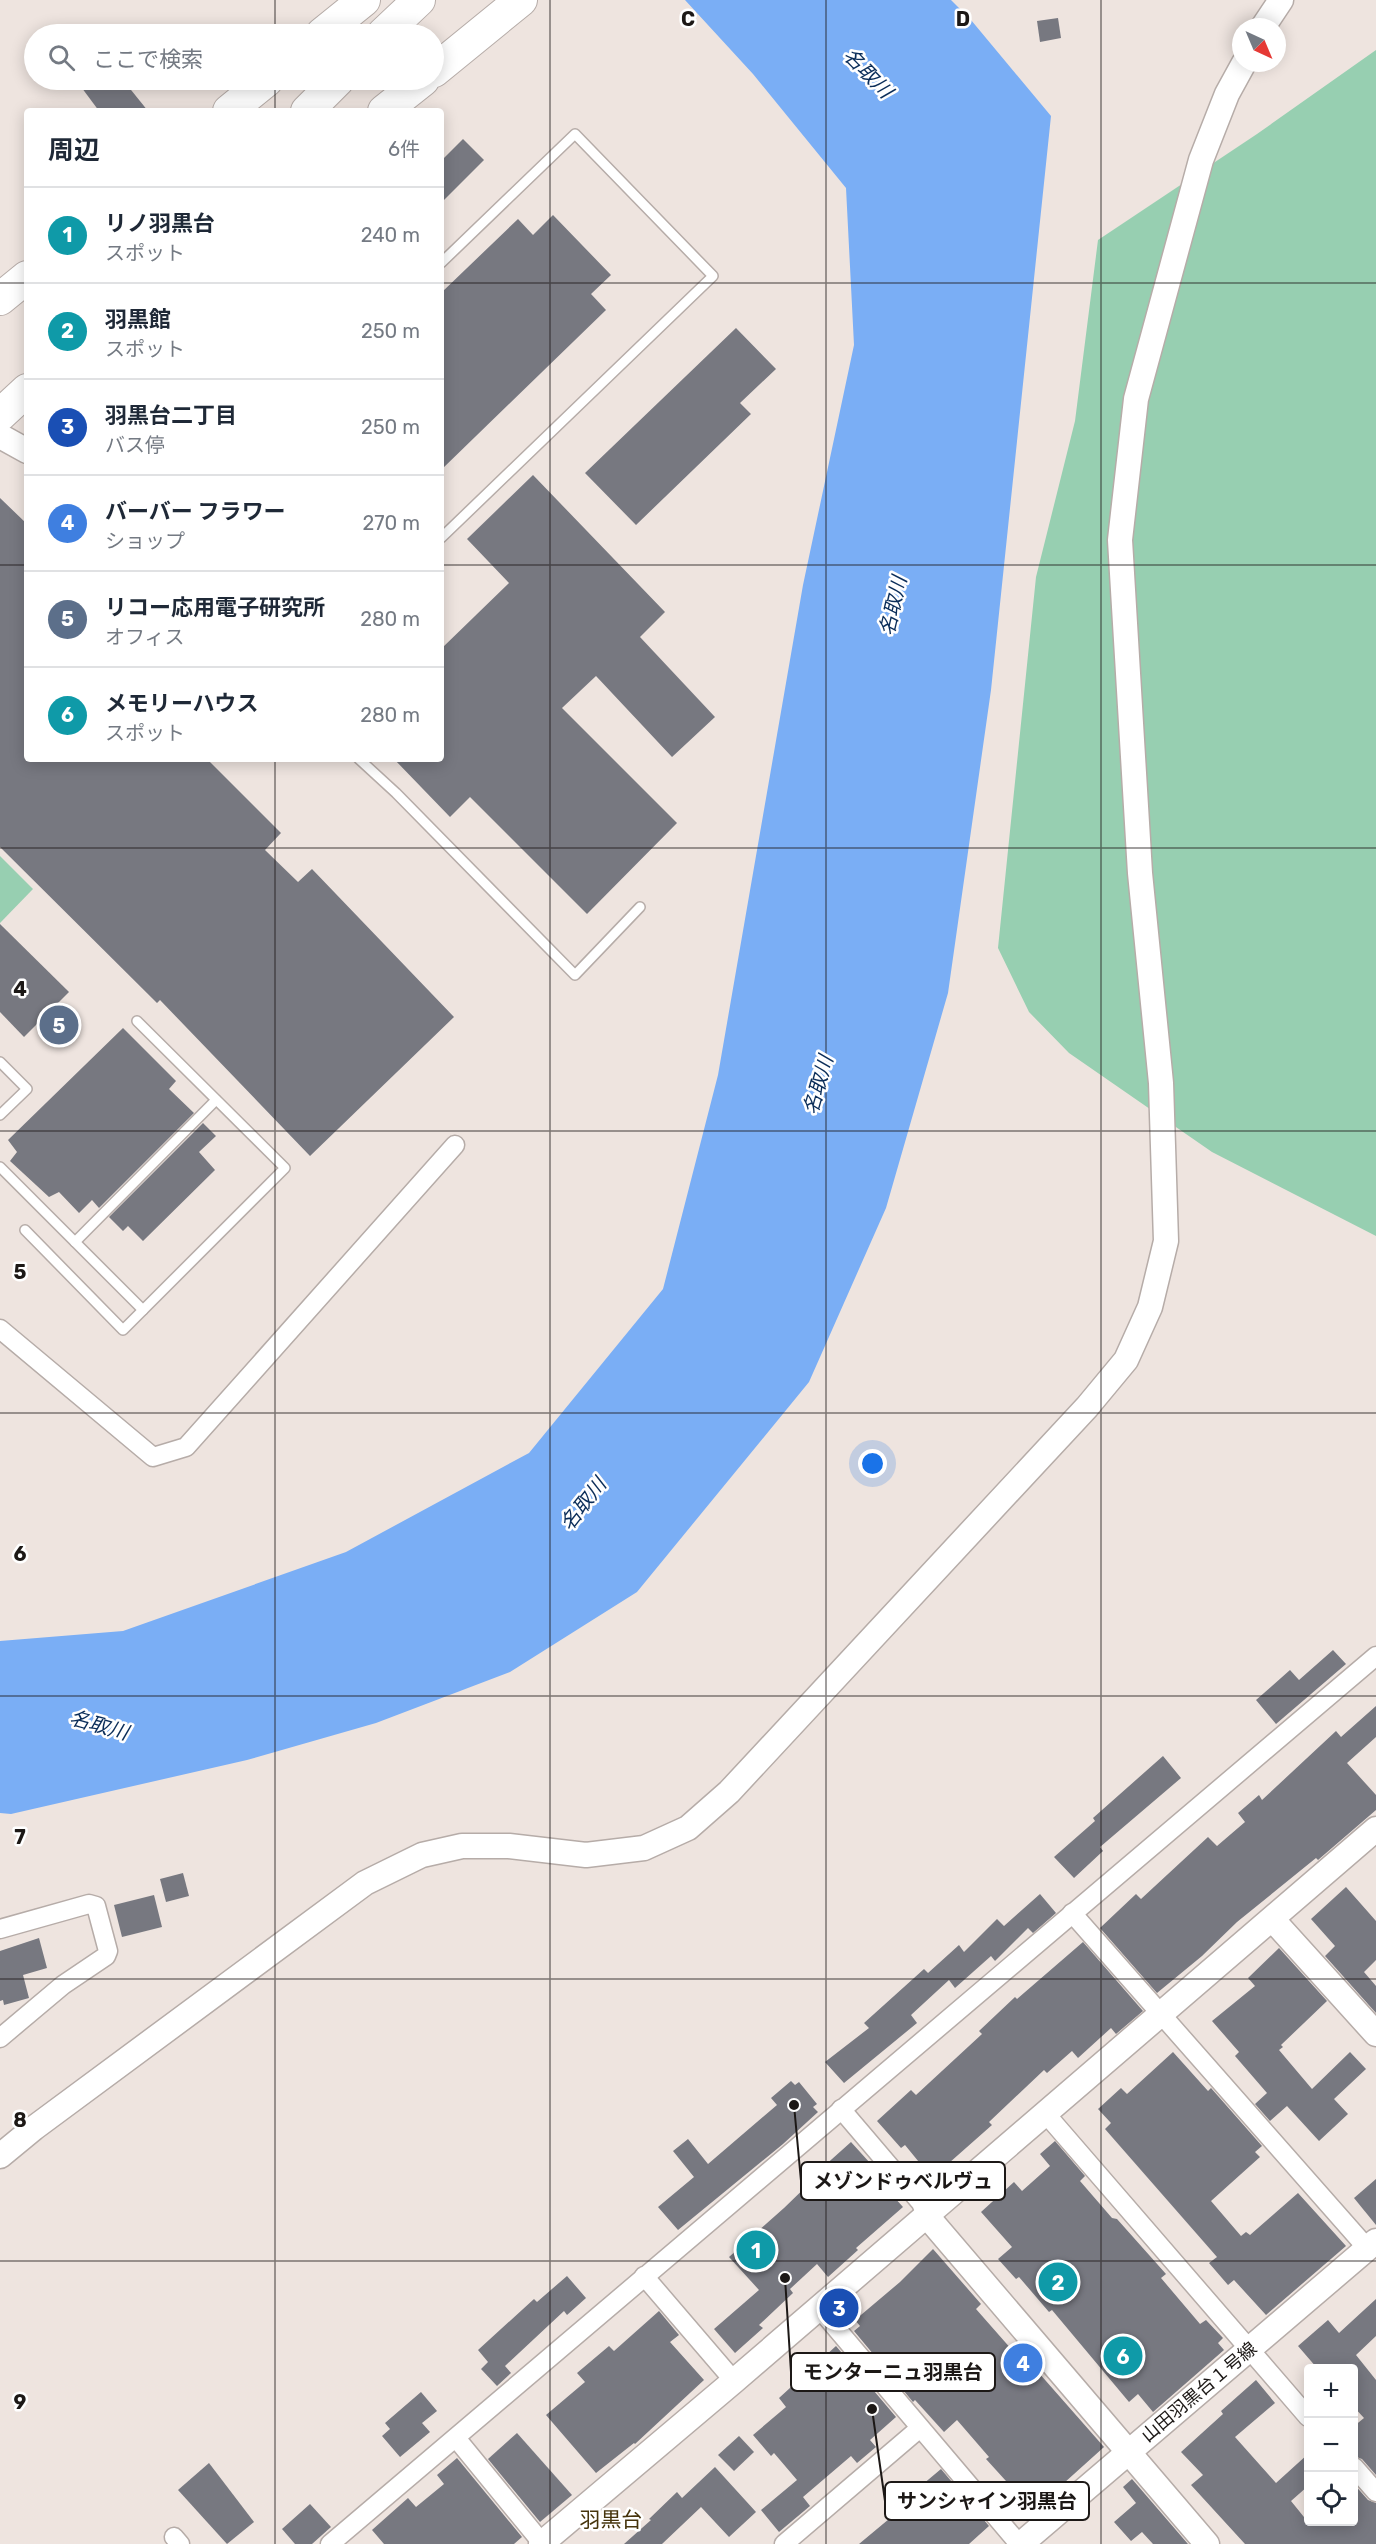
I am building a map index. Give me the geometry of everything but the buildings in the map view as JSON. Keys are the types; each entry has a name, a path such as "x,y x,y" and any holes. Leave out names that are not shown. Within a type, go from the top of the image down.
{"highway":[{"path":"334,24 364,0"},
{"path":"394,24 419,0"},
{"path":"444,63 519,0"},
{"path":"233,108 255,90"},
{"path":"310,108 328,90"},
{"path":"388,108 410,90"},
{"path":"0,299 24,279"},
{"path":"0,400 24,382"},
{"path":"0,415 24,393"}],"street":[{"path":"1269,18 1281,0"},
{"path":"0,2157 34,2128 364,1883 423,1855 462,1846 509,1846 586,1855 644,1848 688,1828 729,1792 1087,1407 1126,1359 1150,1307 1166,1241 1161,1083 1140,873 1120,540 1136,399 1201,160 1227,94 1239,72"},
{"path":"0,436 24,449"},
{"path":"0,1329 153,1457 186,1447 455,1145"},
{"path":"330,2544 1376,1656"},
{"path":"456,2438 542,2543 1273,1920 1376,1829"},
{"path":"0,1929 89,1904 96,1906 108,1951 106,1956 63,1985 0,2038"},
{"path":"1072,1913 1372,2244"},
{"path":"1273,1920 1376,2034"},
{"path":"841,2109 921,2203 926,2215 1208,2544"},
{"path":"1046,2114 1304,2412"},
{"name":"山田羽黒台１号線","path":"1020,2544 1372,2244"},
{"path":"644,2276 734,2381"},
{"path":"819,2308 1020,2544"},
{"path":"784,2544 920,2428"},
{"path":"1358,2472 1376,2492"}],"lane":[{"path":"444,260 575,134 713,276 444,535"},
{"path":"362,762 396,793 575,975 640,907"},
{"path":"25,1230 123,1329 285,1168 137,1021"},
{"path":"0,1062 27,1089 0,1115"},
{"path":"75,1242 216,1100"},
{"path":"0,1167 143,1310"}],"green space":[{"path":"1376,50 1376,1236 1212,1152 1069,1053 1029,1012 998,948 1036,577 1075,421 1098,240 1257,134"},
{"path":"0,856 33,889 0,923"}],"water":[{"name":"名取川","path":"685,0 951,0 971,20 1051,116 991,690 948,993 886,1208 809,1382 637,1592 510,1672 376,1723 247,1760 11,1814 0,1813 0,1641 123,1631 346,1552 529,1453 663,1289 718,1075 803,585 854,345 846,188 753,74"}],"place":[{"name":"リコー応用電子研究所","path":"59,1025"},
{"name":"メゾンドゥベルヴュ","path":"794,2105"},
{"name":"リノ羽黒台","path":"756,2250"},
{"name":"モンターニュ羽黒台","path":"785,2278"},
{"name":"羽黒館","path":"1058,2282"},
{"name":"羽黒台二丁目","path":"839,2308"},
{"name":"メモリーハウス","path":"1123,2356"},
{"name":"バーバー フラワー","path":"1023,2363"},
{"name":"サンシャイン羽黒台","path":"872,2409"}],"district":[{"name":"羽黒台","path":"611,2520"}]}
